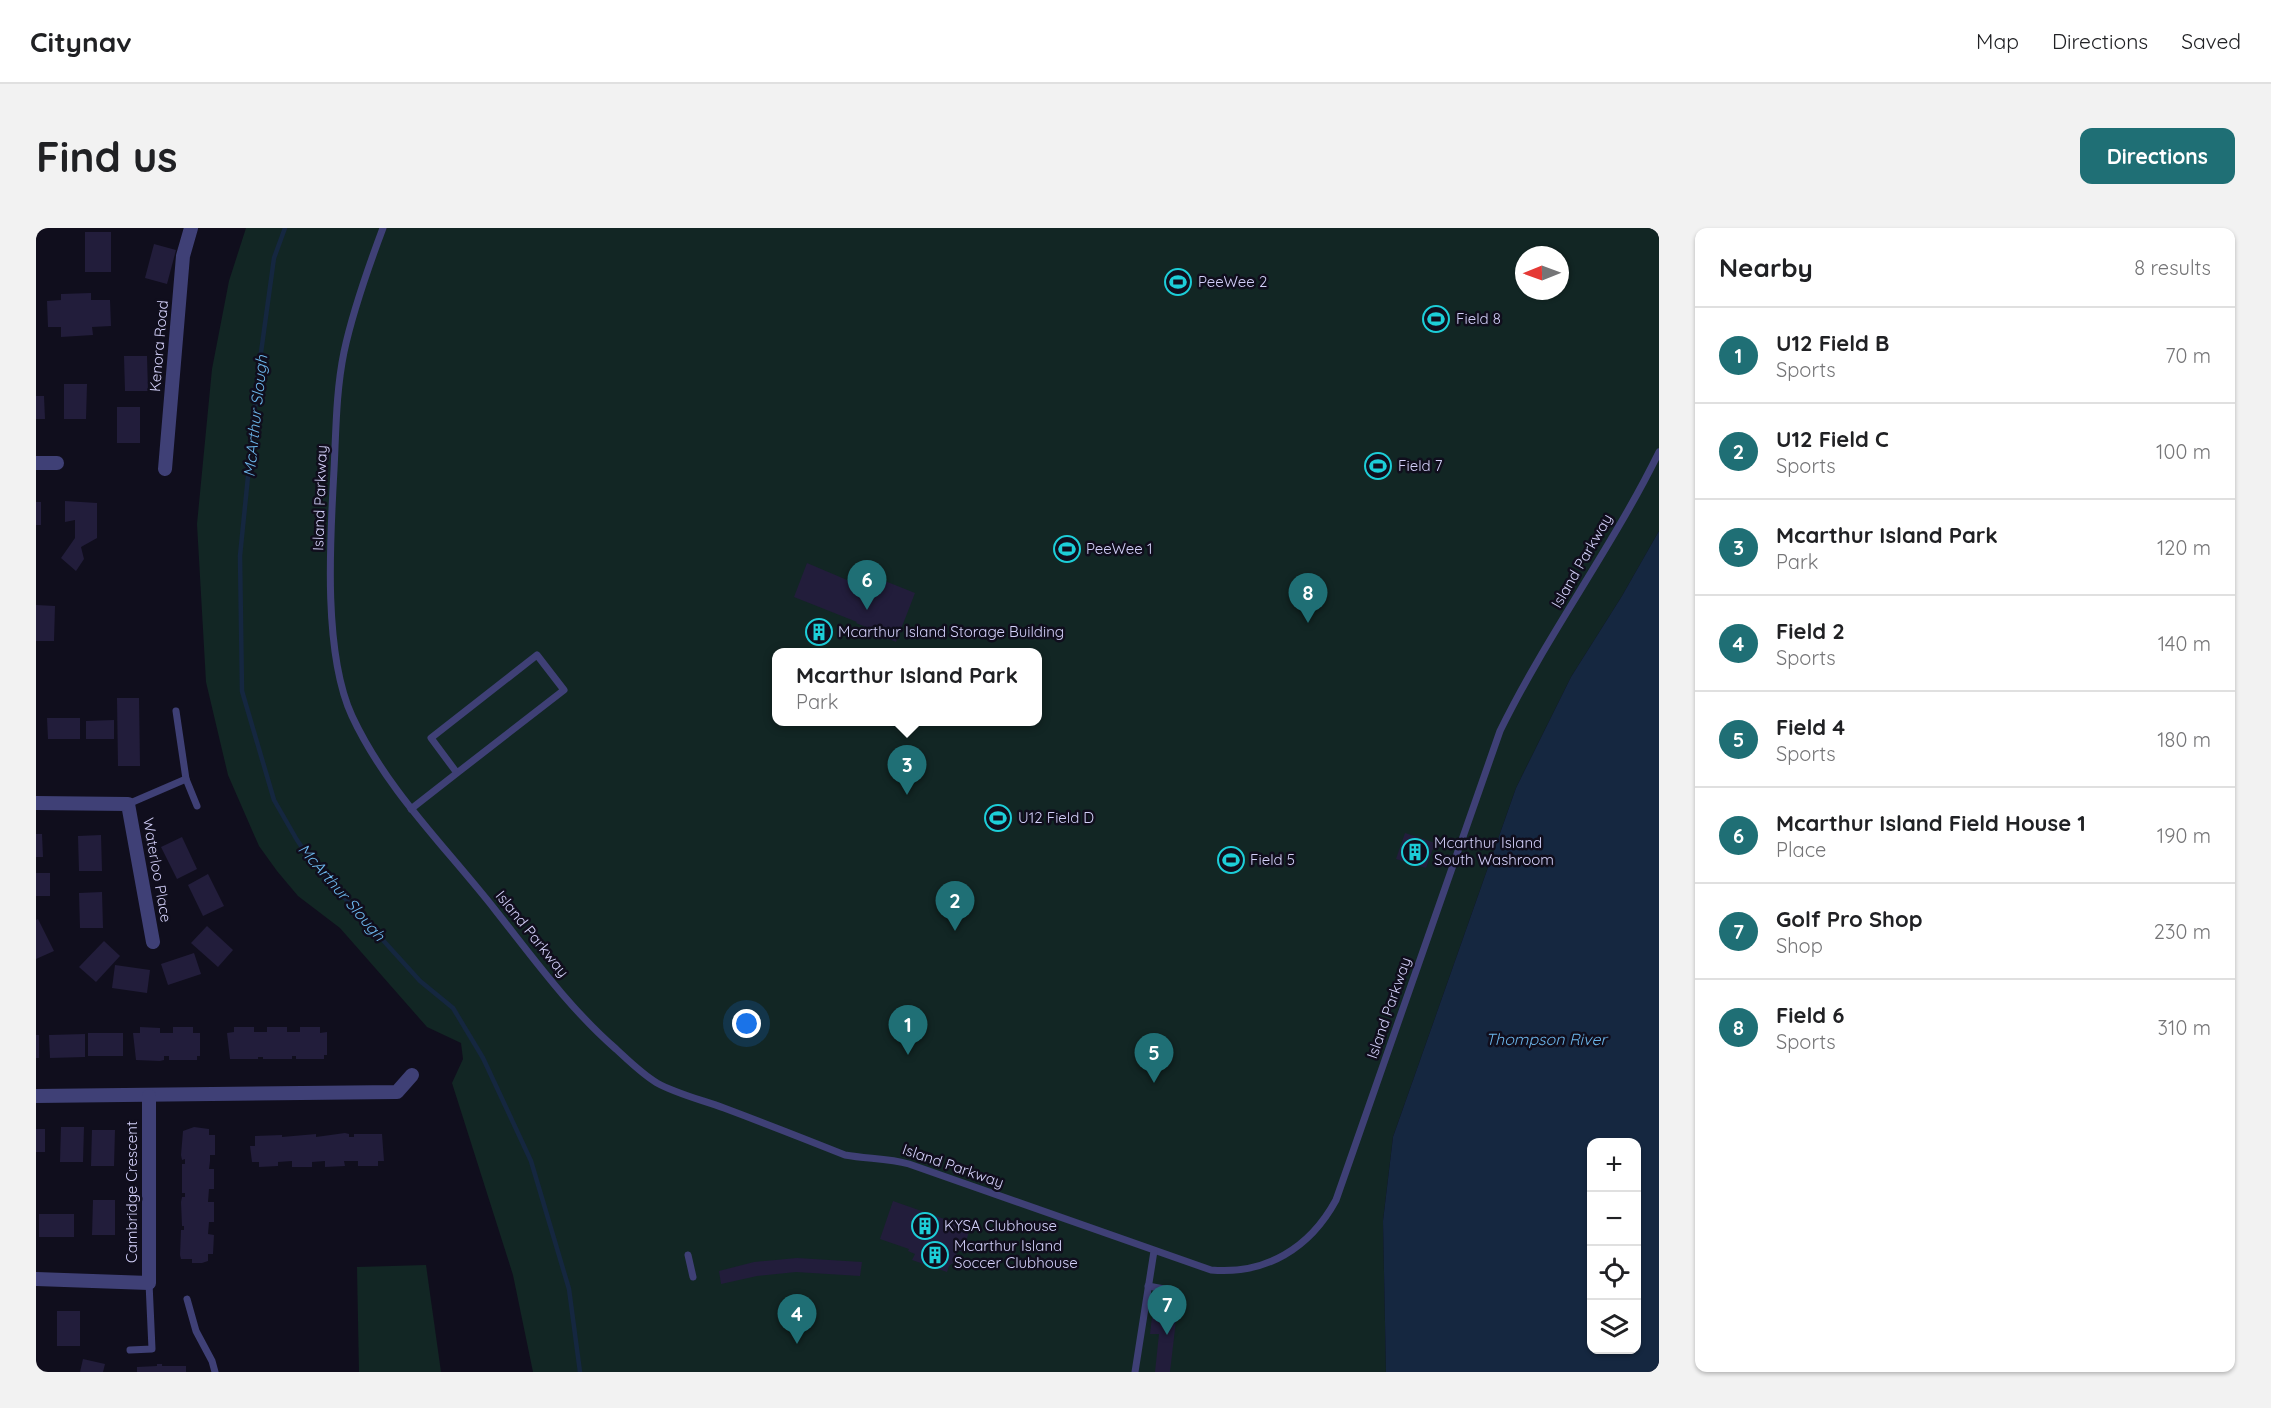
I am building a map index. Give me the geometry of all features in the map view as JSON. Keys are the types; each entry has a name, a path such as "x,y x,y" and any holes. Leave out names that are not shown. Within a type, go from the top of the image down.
{"street":[{"name":"Kenora Road","path":"165,469 183,256 191,228"},
{"path":"36,463 57,463"},
{"path":"36,803 128,804"},
{"name":"Waterloo Place","path":"128,804 153,942"},
{"path":"36,1096 397,1092 412,1075"},
{"name":"Cambridge Crescent","path":"36,1279 148,1283 149,1096"}],"lane":[{"name":"Island Parkway","path":"383,228 368,267 344,352 334,459 331,590 337,657 347,704 374,758 411,809 600,1037 658,1084 845,1155 868,1160 891,1159 909,1164 1211,1270 1251,1268 1272,1262 1294,1250 1328,1214 1341,1188 1500,731 1522,686 1559,627 1659,452"},
{"path":"411,809 564,690 537,655 431,738 457,773"},
{"path":"176,711 186,779 197,806"},
{"path":"128,804 186,779"},
{"path":"1135,1372 1154,1251"},
{"path":"688,1255 693,1277"},
{"path":"130,1350 152,1348 148,1283"},
{"path":"1148,1286 1175,1291"},
{"path":"187,1299 196,1331 212,1361 215,1372"}],"green space":[{"path":"246,228 1659,228 1659,531 1622,596 1571,677 1516,788 1393,1137 1383,1221 1386,1372 533,1372 513,1275 452,1083 463,1059 461,1043 427,1027 340,928 298,896 259,846 228,775 206,682 197,524 212,369 229,281"},
{"path":"426,1265 441,1372 359,1372 357,1267"}],"water":[{"name":"Thompson River","path":"1659,531 1659,1372 1386,1372 1383,1221 1393,1137 1516,788 1571,677 1622,596"}],"building":[{"path":"85,232 111,232 111,272 85,272"},
{"path":"154,244 176,250 167,284 145,278"},
{"path":"91,293 91,300 110,300 111,326 92,327 93,335 61,337 61,327 48,327 47,301 61,300 61,294"},
{"path":"124,356 147,356 148,391 125,391"},
{"path":"64,384 87,384 86,419 64,419"},
{"path":"36,396 44,396 45,419 36,419"},
{"path":"117,407 140,407 140,443 117,443"},
{"path":"65,501 97,503 97,538 81,547 84,559 76,571 61,558 75,538 75,520 65,522"},
{"path":"36,502 41,502 41,525 36,525"},
{"path":"807,563 880,594 885,581 915,593 896,642 866,629 857,622 794,597"},
{"path":"36,605 55,606 54,641 36,641"},
{"name":"Mcarthur Island Storage Building","path":"813,621 830,628 825,643 807,636"},
{"path":"117,698 139,698 140,766 118,766"},
{"path":"47,718 80,718 80,739 48,739"},
{"path":"114,720 114,739 86,739 86,721"},
{"name":"Mcarthur Island South Washroom","path":"1405,833 1435,843 1426,868 1396,859"},
{"path":"36,834 42,834 43,857 36,857"},
{"path":"101,835 102,871 79,871 78,836"},
{"path":"182,837 197,869 177,879 161,847"},
{"path":"36,873 50,873 50,896 36,896"},
{"path":"208,874 224,906 203,916 188,885"},
{"path":"102,892 103,928 80,928 79,893"},
{"path":"38,919 54,951 36,959 36,920"},
{"path":"207,926 233,950 218,967 191,943"},
{"path":"104,941 120,956 96,982 79,967"},
{"path":"194,953 201,974 168,985 161,964"},
{"path":"115,965 150,970 147,993 112,988"},
{"path":"140,1027 160,1028 160,1033 173,1033 173,1027 193,1027 193,1033 200,1033 200,1056 197,1056 197,1060 169,1060 169,1056 164,1056 164,1060 160,1061 136,1060 133,1033 140,1033"},
{"path":"234,1027 254,1027 254,1032 267,1032 267,1027 287,1027 287,1032 300,1032 300,1027 320,1027 320,1033 327,1032 327,1055 324,1055 324,1059 296,1059 296,1056 292,1056 292,1059 258,1057 258,1059 230,1059 227,1033 234,1032"},
{"path":"88,1033 123,1033 123,1056 88,1056"},
{"path":"85,1034 85,1057 50,1058 49,1035"},
{"path":"36,1035 39,1035 39,1058 36,1058"},
{"path":"61,1127 84,1127 83,1162 60,1162"},
{"path":"194,1127 209,1129 209,1135 215,1135 215,1155 210,1155 209,1169 214,1169 214,1189 209,1189 208,1202 214,1202 214,1222 209,1222 208,1234 214,1235 213,1254 208,1254 208,1261 202,1263 192,1263 192,1259 181,1259 180,1255 181,1230 184,1230 181,1202 182,1197 185,1197 185,1193 182,1193 182,1164 185,1164 185,1159 182,1160 181,1155 183,1131"},
{"path":"36,1129 45,1129 45,1152 36,1152"},
{"path":"92,1130 115,1130 114,1166 91,1166"},
{"path":"316,1134 316,1137 349,1134 349,1137 354,1137 354,1134 382,1134 384,1161 378,1161 378,1166 358,1166 358,1161 344,1161 345,1166 325,1167 325,1161 312,1162 312,1167 292,1167 292,1161 278,1162 278,1166 259,1167 259,1162 252,1162 250,1146 255,1146 255,1136 282,1135 282,1137"},
{"path":"93,1200 115,1200 115,1235 92,1235"},
{"name":"KYSA Clubhouse","path":"893,1201 970,1228 963,1252 958,1250 947,1272 912,1260 915,1254 908,1251 909,1249 880,1239"},
{"path":"39,1214 74,1214 74,1237 39,1237"},
{"path":"797,1258 862,1262 860,1276 796,1272 757,1276 721,1284 719,1271 754,1262"},
{"path":"1154,1300 1178,1303 1170,1372 1155,1372 1159,1334 1150,1334"},
{"path":"57,1311 80,1311 80,1346 57,1346"},
{"path":"83,1359 105,1364 103,1372 80,1372"},
{"path":"157,1364 186,1366 186,1372 137,1372 137,1367 157,1366"}],"waterway":[{"name":"McArthur Slough","path":"285,228 274,258 259,367 240,556 242,691 274,800 297,840 312,862 420,981 453,1008 483,1058 531,1161 569,1289 580,1372"}],"place":[{"name":"PeeWee 2","path":"1178,282"},
{"name":"Field 8","path":"1436,319"},
{"name":"Field 7","path":"1378,466"},
{"name":"PeeWee 1","path":"1067,549"},
{"name":"Mcarthur Island Field House 1","path":"867,610"},
{"name":"Field 6","path":"1308,623"},
{"name":"Mcarthur Island Storage Building","path":"819,632"},
{"name":"Mcarthur Island Park","path":"907,795"},
{"name":"U12 Field D","path":"998,818"},
{"name":"Mcarthur Island South Washroom","path":"1415,852"},
{"name":"Field 5","path":"1231,860"},
{"name":"U12 Field C","path":"955,931"},
{"name":"U12 Field B","path":"908,1055"},
{"name":"Field 4","path":"1154,1083"},
{"name":"KYSA Clubhouse","path":"925,1226"},
{"name":"Mcarthur Island Soccer Clubhouse","path":"935,1255"},
{"name":"Golf Pro Shop","path":"1167,1335"},
{"name":"Field 2","path":"797,1344"}]}
